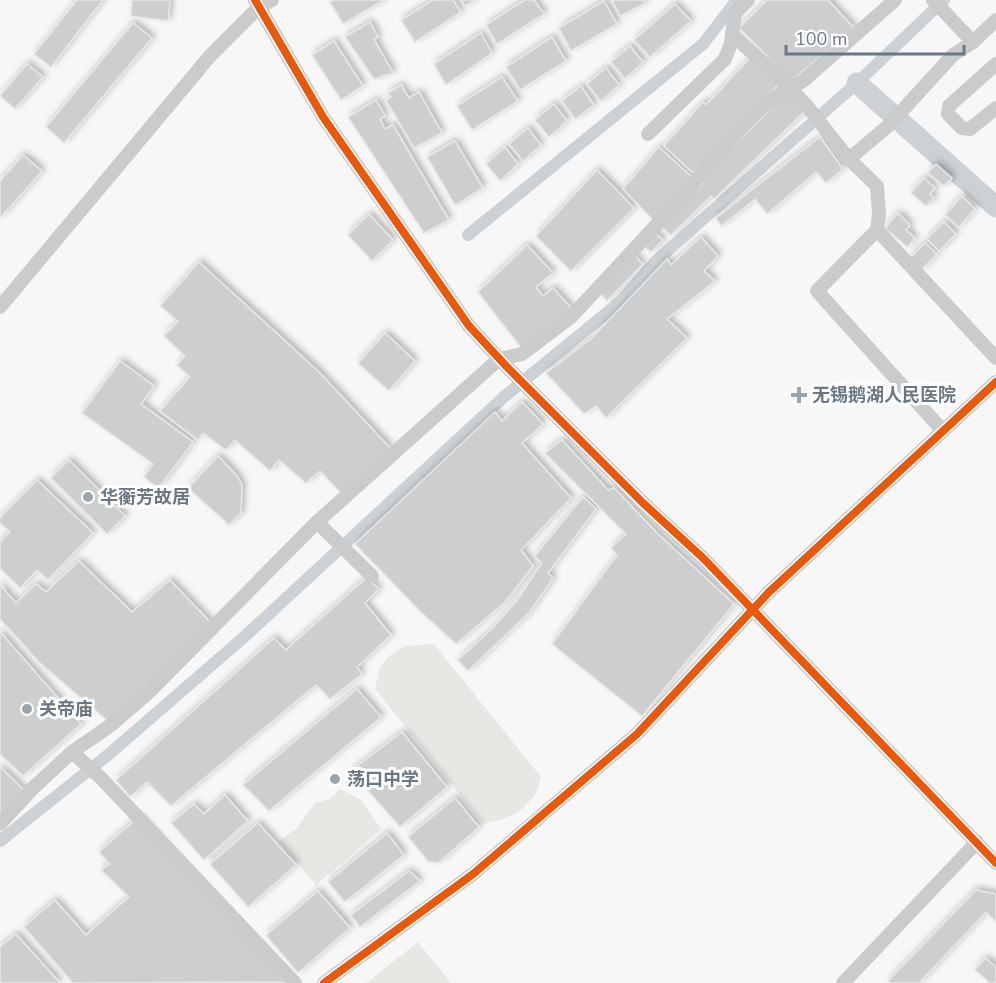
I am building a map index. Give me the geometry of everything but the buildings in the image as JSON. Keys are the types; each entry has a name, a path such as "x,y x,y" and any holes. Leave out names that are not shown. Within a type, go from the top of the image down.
{"street":[{"path":"648,134 725,59 731,43 735,13 748,0"},
{"path":"0,824 32,789 72,752 111,725 148,693 317,522 503,363 522,354 571,317 690,189 699,174 748,120 789,87 803,81 895,0"},
{"path":"0,307 210,56 262,2 323,117 469,326 643,503 702,558 996,863"},
{"path":"938,5 973,42"},
{"path":"849,159 888,126 953,55 973,42 996,20"},
{"path":"732,34 789,87 849,159 877,186 879,214 877,230 817,291 943,431"},
{"path":"996,64 949,106 948,114 962,128 970,129 996,108"},
{"path":"877,230 996,358"},
{"path":"324,983 473,874 637,734 769,592 996,382"},
{"path":"317,522 372,576"},
{"path":"72,752 100,777 295,983"},
{"path":"843,983 977,842"}],"shaded area":[{"path":"434,644 541,777 534,796 524,808 512,816 483,823 375,689 380,667 390,655 405,646"},
{"path":"340,789 361,800 381,829 316,885 279,841 297,828 315,803 330,799"},
{"path":"418,942 451,983 366,983"}],"waterway":[{"path":"468,235 703,44 737,0"},
{"path":"0,841 108,755 243,638 505,396 620,302 657,260 857,83 944,0"},
{"path":"857,83 996,207"}],"cycle path":[{"path":"255,0 323,117 469,326 643,503 703,558 996,863"},
{"path":"324,983 473,874 637,734 769,592 996,382"}],"place":[{"name":"无锡鹅湖人民医院","path":"799,395"},
{"name":"华蘅芳故居","path":"88,497"},
{"name":"关帝庙","path":"27,709"},
{"name":"荡口中学","path":"335,779"}]}
